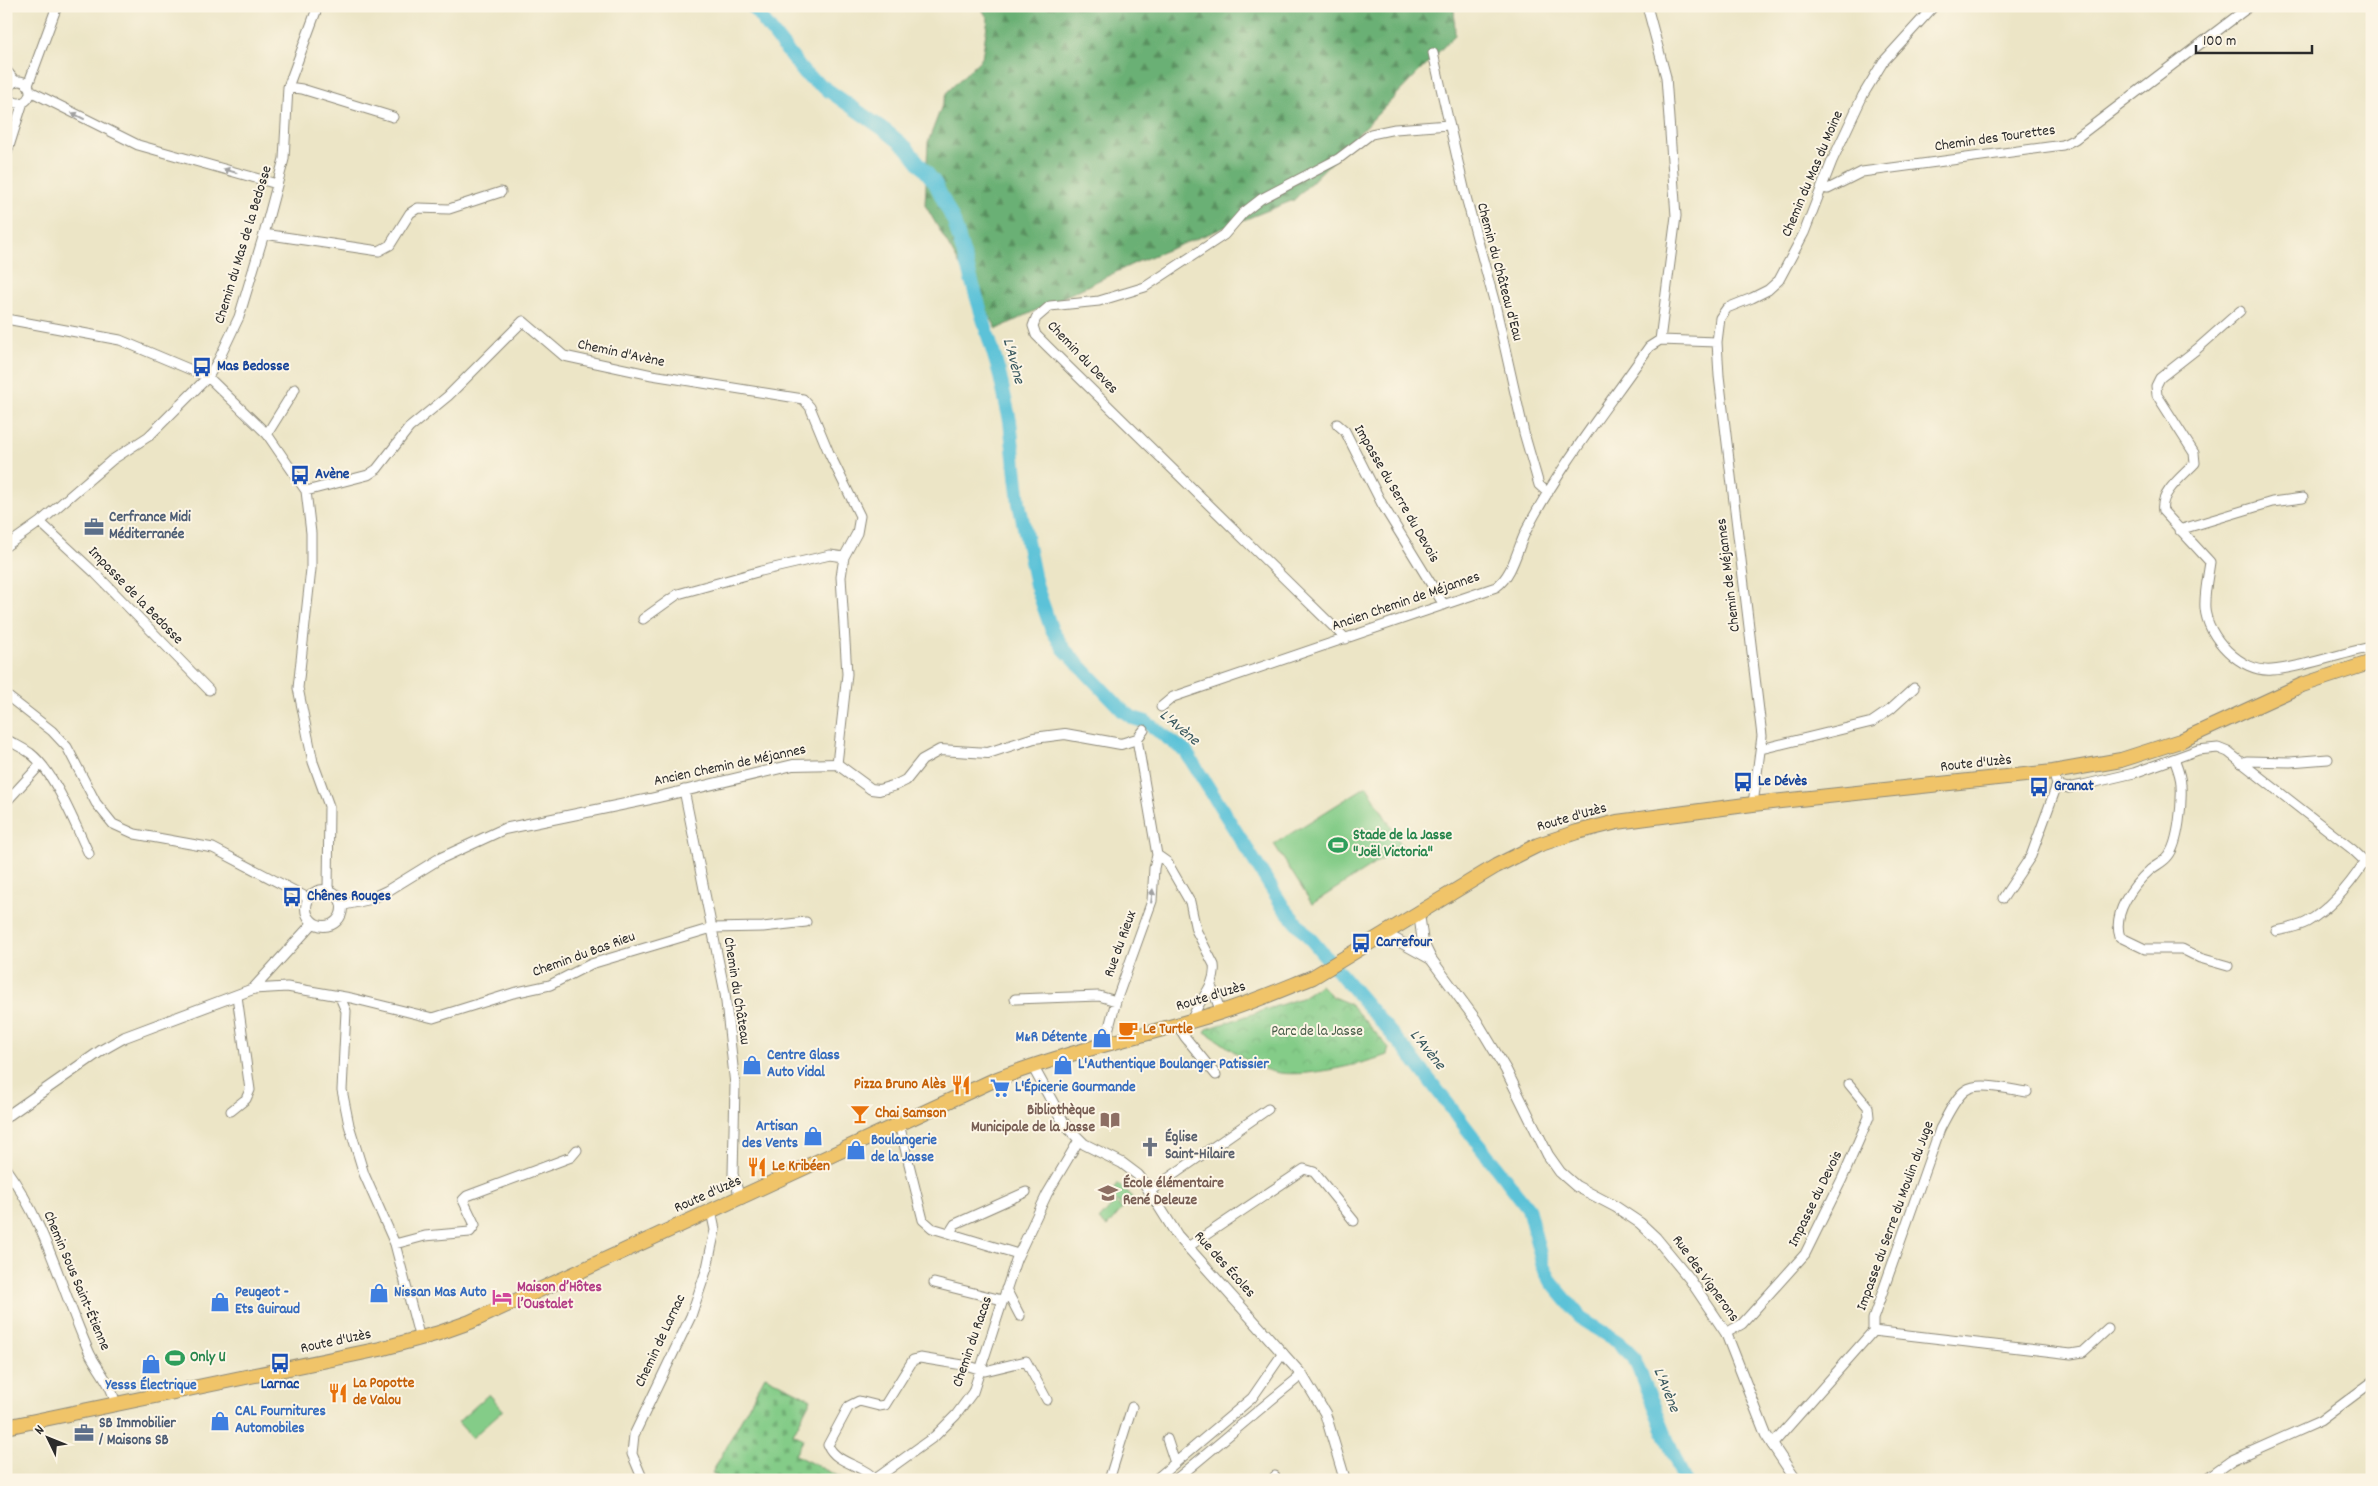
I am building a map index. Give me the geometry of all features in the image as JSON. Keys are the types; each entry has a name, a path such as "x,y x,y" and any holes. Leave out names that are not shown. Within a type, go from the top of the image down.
{"main road":[{"name":"Route d'Uzès","path":"6,1427 115,1406 420,1339 470,1322 899,1124 1032,1065 1221,1012 1282,991 1313,977 1521,852 1576,832 1617,822 1753,804 2055,779 2151,752 2302,685 2372,662"}],"street":[{"path":"14,129 12,101 8,95 21,84 41,53 57,6"},
{"name":"Chemin du Mas de la Bedosse","path":"6,546 40,522 112,460 148,436 208,377 219,359 239,317 264,234 284,159 288,87 318,6"},
{"path":"1647,6 1666,77 1676,216 1660,340 1717,342"},
{"name":"Chemin du Mas du Moine","path":"1717,342 1720,318 1727,308 1768,290 1779,280 1804,233 1832,161 1863,95 1883,62 1934,6"},
{"name":"Chemin des Tourettes","path":"1823,188 1828,188 1862,172 2063,145 2081,135 2250,6"},
{"name":"Chemin du Château d'Eau","path":"1433,53 1466,197 1495,304 1524,433 1539,485 1548,493"},
{"path":"6,70 21,84 28,98 22,102 12,101"},
{"path":"6,74 21,84 138,145 277,184"},
{"path":"288,87 302,89 393,117"},
{"path":"6,156 22,102"},
{"name":"Chemin du Deves","path":"1346,638 1048,347 1036,334 1033,326 1036,318 1050,306 1099,301 1145,287 1224,235 1243,213 1261,199 1338,159 1371,134 1395,128 1449,125"},
{"path":"264,234 379,251 390,246 410,213 418,208 449,209 501,192"},
{"path":"2240,311 2197,349 2160,378 2156,386 2157,394 2194,453 2195,463 2165,496 2162,504 2163,511 2210,562 2205,608 2211,628 2232,654 2248,666 2272,670 2372,647"},
{"path":"6,319 120,340 208,377 267,434 306,491 312,533 311,569 298,688 313,762 329,806 328,890"},
{"name":"Chemin d'Avène","path":"306,491 368,475 377,470 409,428 448,396 523,322 564,356 652,375 803,399 810,407 829,453 860,516 858,533 844,557 841,577 847,674 837,764"},
{"name":"Ancien Chemin de Méjannes","path":"1161,707 1173,697 1490,590 1502,583 1528,527 1548,493 1649,347 1660,340"},
{"name":"Chemin de Méjannes","path":"1717,342 1760,726 1761,749 1753,804"},
{"path":"267,434 295,389"},
{"name":"Impasse du Serre du Devois","path":"1337,424 1345,431 1382,504 1444,605"},
{"path":"2179,530 2272,502 2303,498"},
{"name":"Impasse de la Bedosse","path":"40,522 96,574 209,690"},
{"path":"643,619 678,594 761,571 830,555 844,557"},
{"path":"1761,749 1872,722 1892,709 1914,688"},
{"path":"6,696 52,730 66,747 96,802 114,824 135,834 213,848 308,898"},
{"path":"837,764 871,789 879,790 896,786 906,780 922,760 940,750 988,753 1034,738 1065,734 1121,744 1137,739 1144,730"},
{"path":"1137,739 1157,855 1166,862 1190,902 1196,930 1214,964 1215,971 1211,986 1196,1008 1192,1020"},
{"path":"6,740 30,754 41,764 60,793 89,854"},
{"path":"2003,898 2031,856 2055,779 2068,788 2083,786 2134,773 2198,750 2218,748 2228,752 2352,849 2368,865 2326,909 2305,923 2276,931"},
{"path":"2174,759 2181,783 2180,814 2175,839 2169,856 2140,880 2124,902 2118,929 2120,937 2145,949 2182,949 2200,958 2228,966"},
{"path":"2241,763 2248,760 2290,762 2328,759"},
{"path":"6,802 41,764"},
{"name":"Ancien Chemin de Méjannes","path":"342,905 370,898 387,891 439,859 504,829 793,765 837,764"},
{"name":"Chemin du Château","path":"684,790 725,993 734,1084 734,1174 740,1198"},
{"name":"Rue du Rieux","path":"1111,1042 1108,1031 1116,1001 1152,901 1154,868 1157,855"},
{"path":"328,890 337,895 342,905 342,911 336,922 324,926 312,923 306,914 308,898 317,891 328,890"},
{"name":"Rue des Vignerons","path":"1418,913 1423,943 1431,959 1481,1028 1506,1070 1542,1144 1560,1172 1576,1186 1628,1214 1656,1238 1689,1278 1726,1333 1762,1427 1796,1480"},
{"name":"Chemin du Bas Rieu","path":"253,989 287,987 433,1018 513,993 550,985 605,959 712,928 763,927 806,922"},
{"path":"6,1117 102,1050 125,1037 253,989 312,923"},
{"name":"Rue des Vignerons","path":"1389,932 1393,938 1431,959"},
{"path":"1211,986 1221,1012"},
{"path":"232,1110 246,1099 250,1090 237,996"},
{"path":"1015,999 1099,996 1116,1001"},
{"path":"340,997 346,1011 342,1090 349,1125 364,1174 395,1244 420,1339"},
{"path":"1177,1024 1185,1037 1216,1074"},
{"name":"Rue des Écoles","path":"1032,1065 1065,1126 1079,1140 1131,1169 1150,1191 1169,1224 1188,1247 1302,1375 1325,1413 1345,1480"},
{"name":"Impasse du Devois","path":"1726,1333 1742,1324 1796,1266 1812,1242 1869,1116 1868,1107 1849,1084"},
{"name":"Impasse du Serre du Moulin du Juge","path":"1772,1445 1873,1331 1873,1319 1940,1129 1950,1110 1966,1090 1983,1086 2027,1092"},
{"path":"1150,1191 1268,1109"},
{"path":"899,1124 923,1220 932,1228 1018,1254"},
{"name":"Chemin du Racas","path":"875,1480 935,1436 956,1415 973,1392 1018,1254 1047,1194 1079,1140"},
{"path":"395,1244 425,1236 474,1230 475,1225 464,1205 463,1200 466,1196 571,1157 577,1150"},
{"path":"1188,1247 1304,1168 1314,1172 1354,1220"},
{"name":"Chemin Sous Saint-Étienne","path":"6,1169 19,1186 42,1228 91,1355 110,1389 115,1400 115,1406"},
{"path":"950,1232 955,1224 1026,1192"},
{"name":"Chemin de Larnac","path":"643,1480 632,1454 634,1435 691,1316 707,1268 715,1230 711,1211"},
{"path":"934,1283 1002,1300"},
{"name":"Chemin du Racas","path":"1006,1289 1020,1316"},
{"name":"Impasse du Serre du Moulin du Juge","path":"1873,1331 2072,1354 2083,1352 2108,1329"},
{"path":"1155,1480 1252,1398 1283,1353"},
{"path":"875,1480 866,1470 836,1456 828,1445 849,1406 859,1401 879,1406 885,1405 908,1364 920,1358 969,1366 980,1371 1026,1361 1047,1400"},
{"path":"1175,1480 1231,1434 1246,1418 1302,1375"},
{"path":"2204,1480 2232,1460 2320,1421 2372,1382"},
{"path":"1109,1480 1132,1406"},
{"path":"1167,1439 1175,1463"}],"green space":[{"path":"980,6 1454,6 1455,35 1294,200 1137,262 997,329 925,205 928,142 947,92 982,58 988,19"},
{"name":"Stade de la Jasse \"Joël Victoria\"","path":"1367,786 1402,846 1312,904 1274,844"},
{"name":"Parc de la Jasse","path":"1321,985 1333,997 1350,1004 1389,1048 1387,1055 1344,1067 1310,1073 1279,1073 1267,1070 1251,1062 1205,1032 1207,1029 1301,998"},
{"path":"1118,1184 1133,1197 1124,1207 1110,1195"},
{"path":"1115,1202 1122,1209 1107,1227 1099,1220"},
{"path":"765,1376 811,1399 793,1434 804,1439 795,1455 846,1480 723,1480 712,1473"},
{"path":"489,1394 503,1410 472,1438 458,1422"}],"waterway":[{"name":"L'Avène","path":"752,6 805,74 907,148 935,183 954,222 999,372 1010,421 1019,503 1036,585 1051,628 1064,649 1122,710 1133,718 1146,722 1186,752 1284,908 1414,1060 1528,1208 1543,1266 1552,1283 1583,1320 1618,1342 1634,1358 1684,1480"}],"place":[{"name":"Mas Bedosse","path":"202,367"},
{"name":"Avène","path":"300,475"},
{"name":"Cerfrance Midi Méditerranée","path":"94,527"},
{"name":"Le Dévès","path":"1743,782"},
{"name":"Granat","path":"2039,787"},
{"name":"Stade de la Jasse \"Joël Victoria\"","path":"1338,845"},
{"name":"Chênes Rouges","path":"292,897"},
{"name":"Carrefour","path":"1361,943"},
{"name":"Le Turtle","path":"1128,1030"},
{"name":"M&R Détente","path":"1102,1038"},
{"name":"Centre Glass Auto Vidal","path":"752,1065"},
{"name":"L'Authentique Boulanger Patissier","path":"1063,1065"},
{"name":"Pizza Bruno Alès","path":"961,1085"},
{"name":"L'Épicerie Gourmande","path":"1000,1088"},
{"name":"Chai Samson","path":"860,1114"},
{"name":"Bibliothèque Municipale de la Jasse","path":"1110,1120"},
{"name":"Artisan des Vents","path":"813,1136"},
{"name":"Église Saint-Hilaire","path":"1150,1147"},
{"name":"Boulangerie de la Jasse","path":"856,1150"},
{"name":"Le Kribéen","path":"757,1167"},
{"name":"École élémentaire René Deleuze","path":"1108,1193"},
{"name":"Nissan Mas Auto","path":"379,1293"},
{"name":"Maison d’Hôtes l’Oustalet","path":"502,1297"},
{"name":"Peugeot - Ets Guiraud","path":"220,1302"},
{"name":"Only U","path":"175,1358"},
{"name":"Larnac","path":"280,1363"},
{"name":"Yesss Électrique","path":"151,1364"},
{"name":"La Popotte de Valou","path":"338,1393"},
{"name":"CAL Fournitures Automobiles","path":"220,1421"},
{"name":"SB Immobilier / Maisons SB","path":"84,1433"}]}
